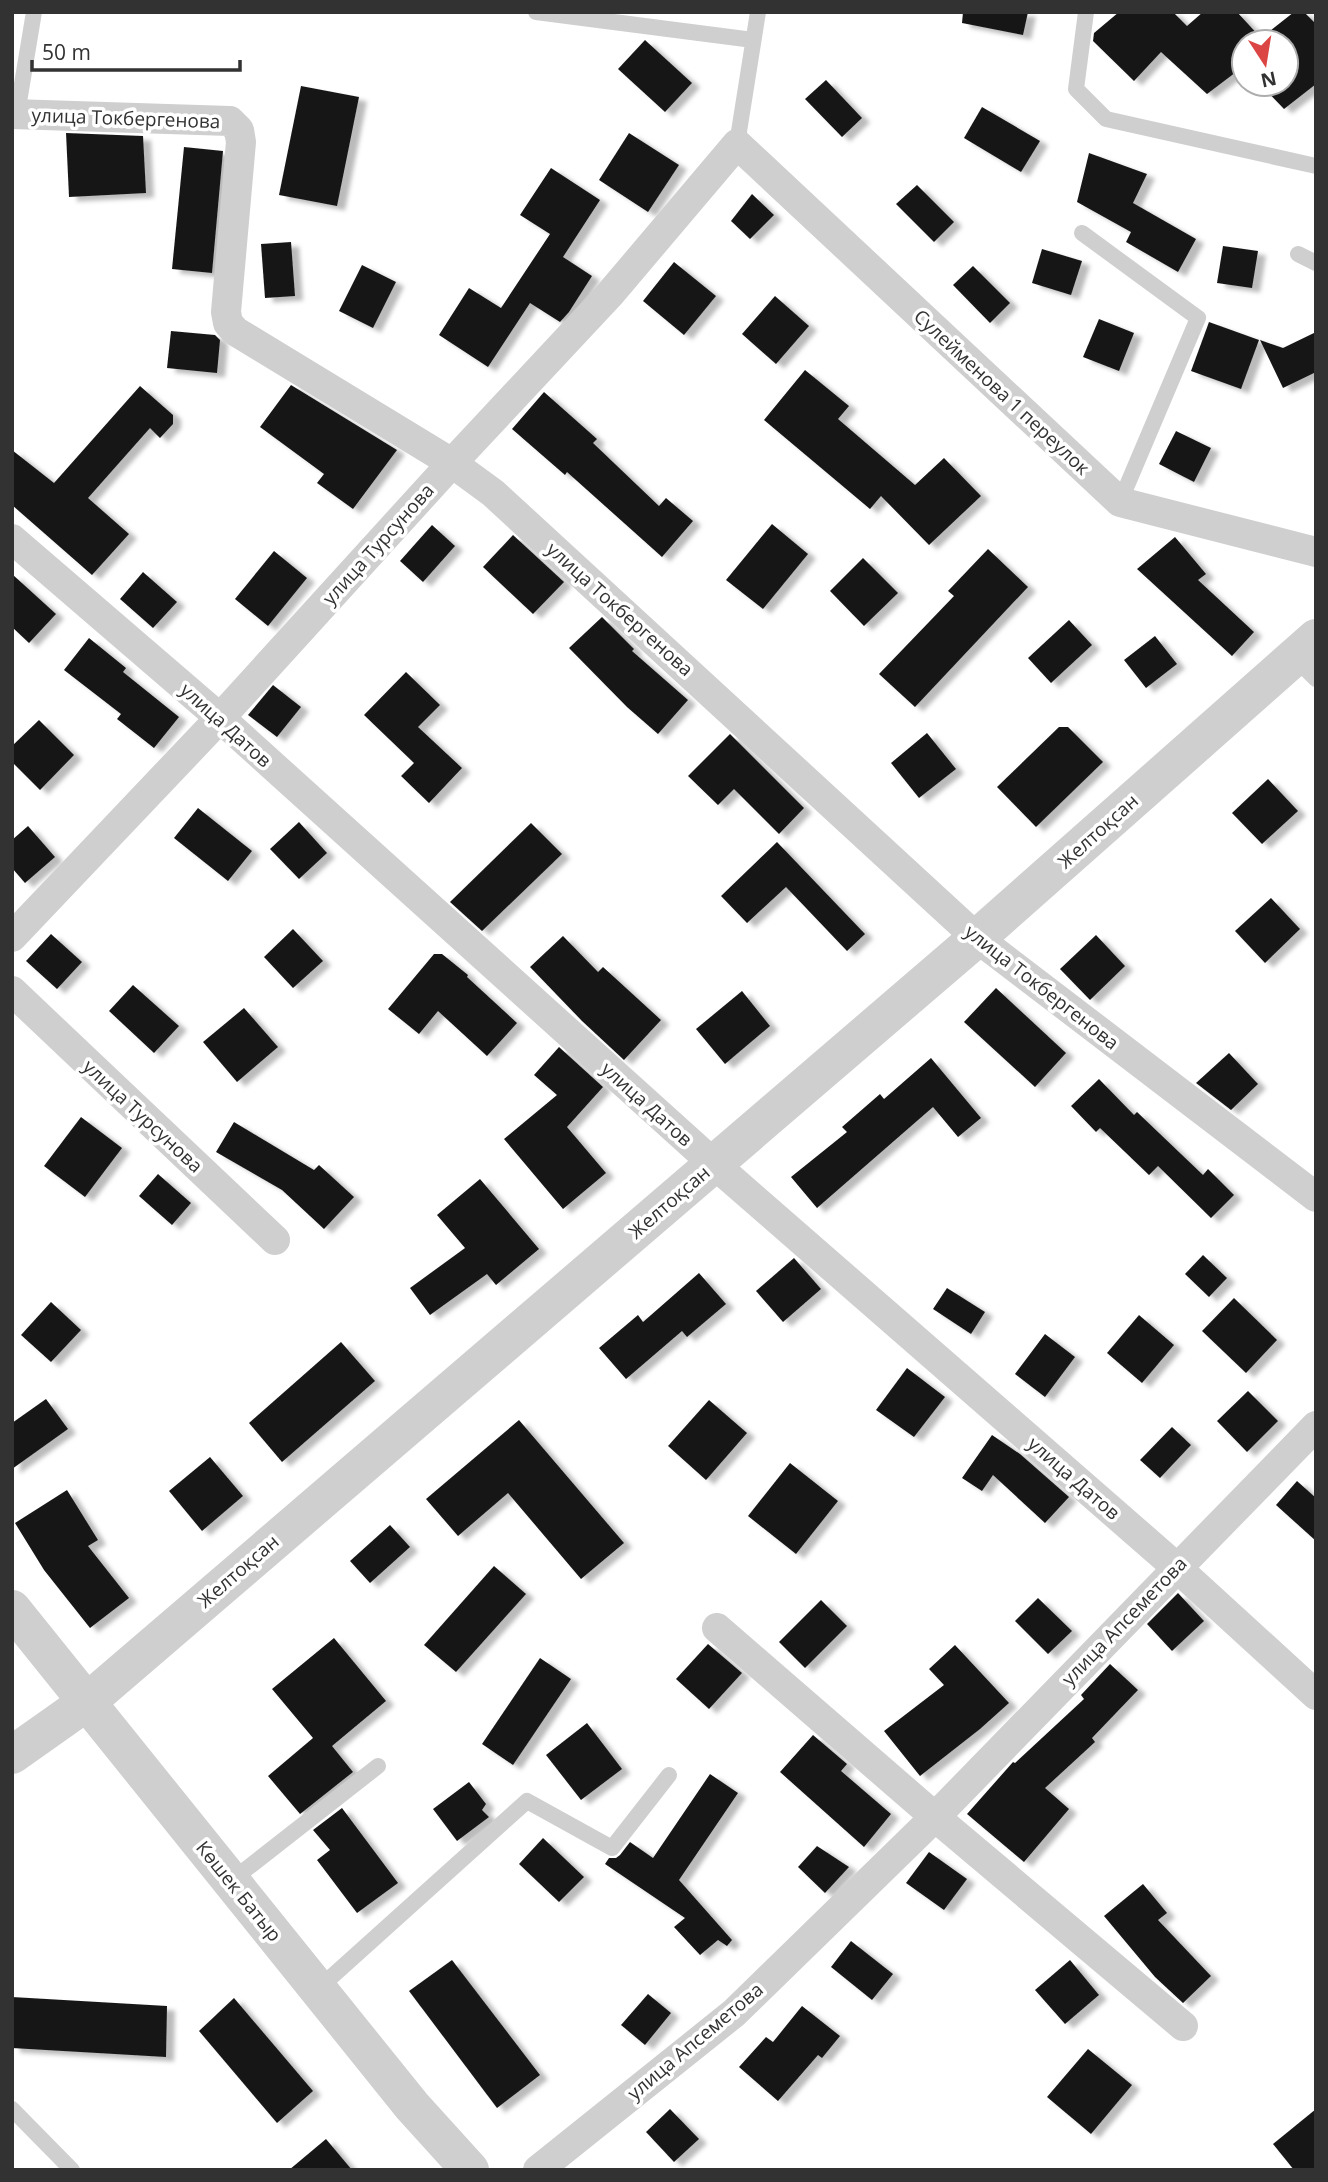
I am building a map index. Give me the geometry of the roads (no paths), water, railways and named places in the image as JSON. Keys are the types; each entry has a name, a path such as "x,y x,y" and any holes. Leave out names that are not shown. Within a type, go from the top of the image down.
{"street":[{"name":"улица Токбергенова","path":"15,114 230,121 239,130 241,142 226,312 228,323 235,331 452,463 493,493 977,939 1316,1198"},
{"name":"улица Турсунова","path":"12,937 220,718 452,463 610,295 737,144"},
{"name":"Сулейменова 1 переулок","path":"737,144 1120,502 1316,551"},
{"name":"улица Датов","path":"12,539 220,718 713,1164 1176,1567 1316,1695"},
{"name":"Желтоқсан","path":"12,1755 87,1702 713,1164 1309,658"},
{"name":"улица Турсунова","path":"12,991 275,1240"},
{"name":"улица Апсеметова","path":"538,2170 734,2013 935,1817 1316,1426"},
{"name":"Көшек Батыр","path":"12,1609 412,2106 470,2170"},
{"path":"717,1628 935,1817 1183,2026"}],"lane":[{"path":"15,114 34,12"},
{"path":"536,12 753,40"},
{"path":"737,144 758,12"},
{"path":"1086,12 1076,89 1106,119 1316,166"},
{"path":"1082,233 1198,318 1120,502"},
{"path":"1298,254 1316,263"},
{"path":"231,1881 378,1766"},
{"path":"318,1989 527,1801 612,1848 669,1775"},
{"path":"12,2109 72,2170"}]}
